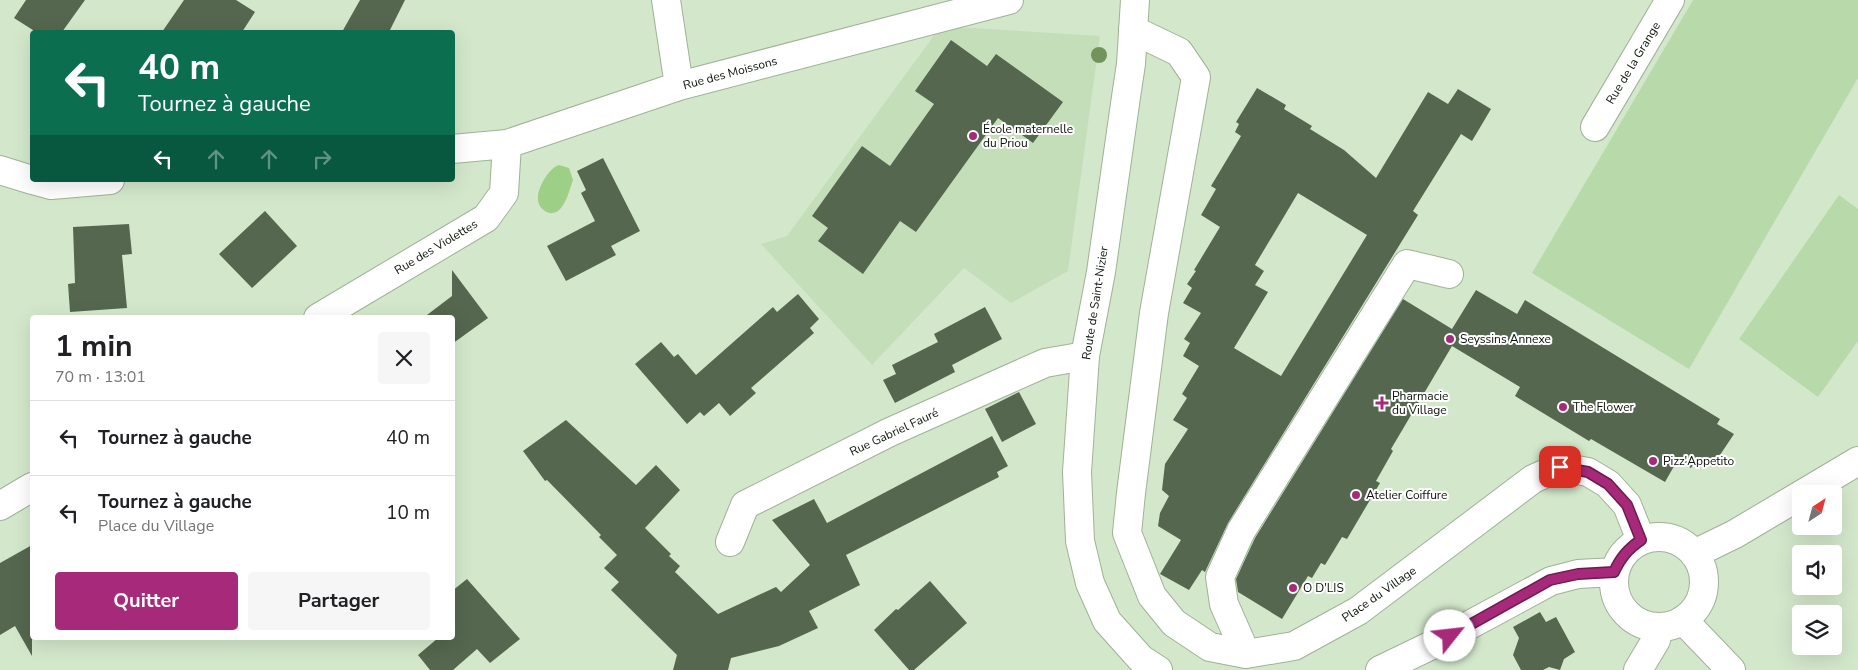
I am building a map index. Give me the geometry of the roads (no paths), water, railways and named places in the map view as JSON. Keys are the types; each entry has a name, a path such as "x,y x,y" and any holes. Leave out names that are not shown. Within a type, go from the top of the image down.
{"street":[{"path":"666,0 679,86"},
{"name":"Rue des Moissons","path":"455,149 507,144 679,86 1009,0"},
{"name":"Route de Saint-Nizier","path":"1135,0 1131,64 1101,272 1085,356 1077,472 1080,541 1090,583 1107,621 1141,659 1158,670"},
{"name":"Rue de la Grange","path":"1595,127 1670,0"},
{"path":"1133,30 1179,52 1196,77 1154,313 1127,533 1152,596 1174,623 1210,647 1246,654"},
{"name":"Rue des Violettes","path":"323,315 486,218 504,194 507,144"},
{"path":"0,170 30,179"},
{"path":"40,182 51,185 86,182"},
{"path":"1246,654 1224,604 1220,577 1241,531 1407,264 1449,274"},
{"name":"Rue Gabriel Fauré","path":"730,542 745,505 890,432 1037,367 1085,356"},
{"path":"1694,554 1735,534 1858,462"},
{"name":"Place du Village","path":"1246,654 1294,646 1358,611 1533,479 1560,467 1588,472 1608,484 1627,505 1641,540"},
{"path":"0,506 30,487"},
{"path":"1638,670 1656,640 1671,624 1694,610 1701,597 1704,582 1701,567 1694,554 1679,541 1660,537 1641,540 1629,548 1620,558 1614,572 1616,598 1624,610 1639,622 1645,625 1671,624 1731,670"},
{"path":"1380,670 1436,643 1550,580 1578,574 1614,572"}],"place":[{"name":"École maternelle du Priou","path":"973,136"},
{"name":"Seyssins Annexe","path":"1450,339"},
{"name":"Pharmacie du Village","path":"1382,403"},
{"name":"The Flower","path":"1563,407"},
{"name":"Pizz'Appetito","path":"1653,461"},
{"name":"Atelier Coiffure","path":"1356,495"},
{"name":"O D'LIS","path":"1293,588"}]}
